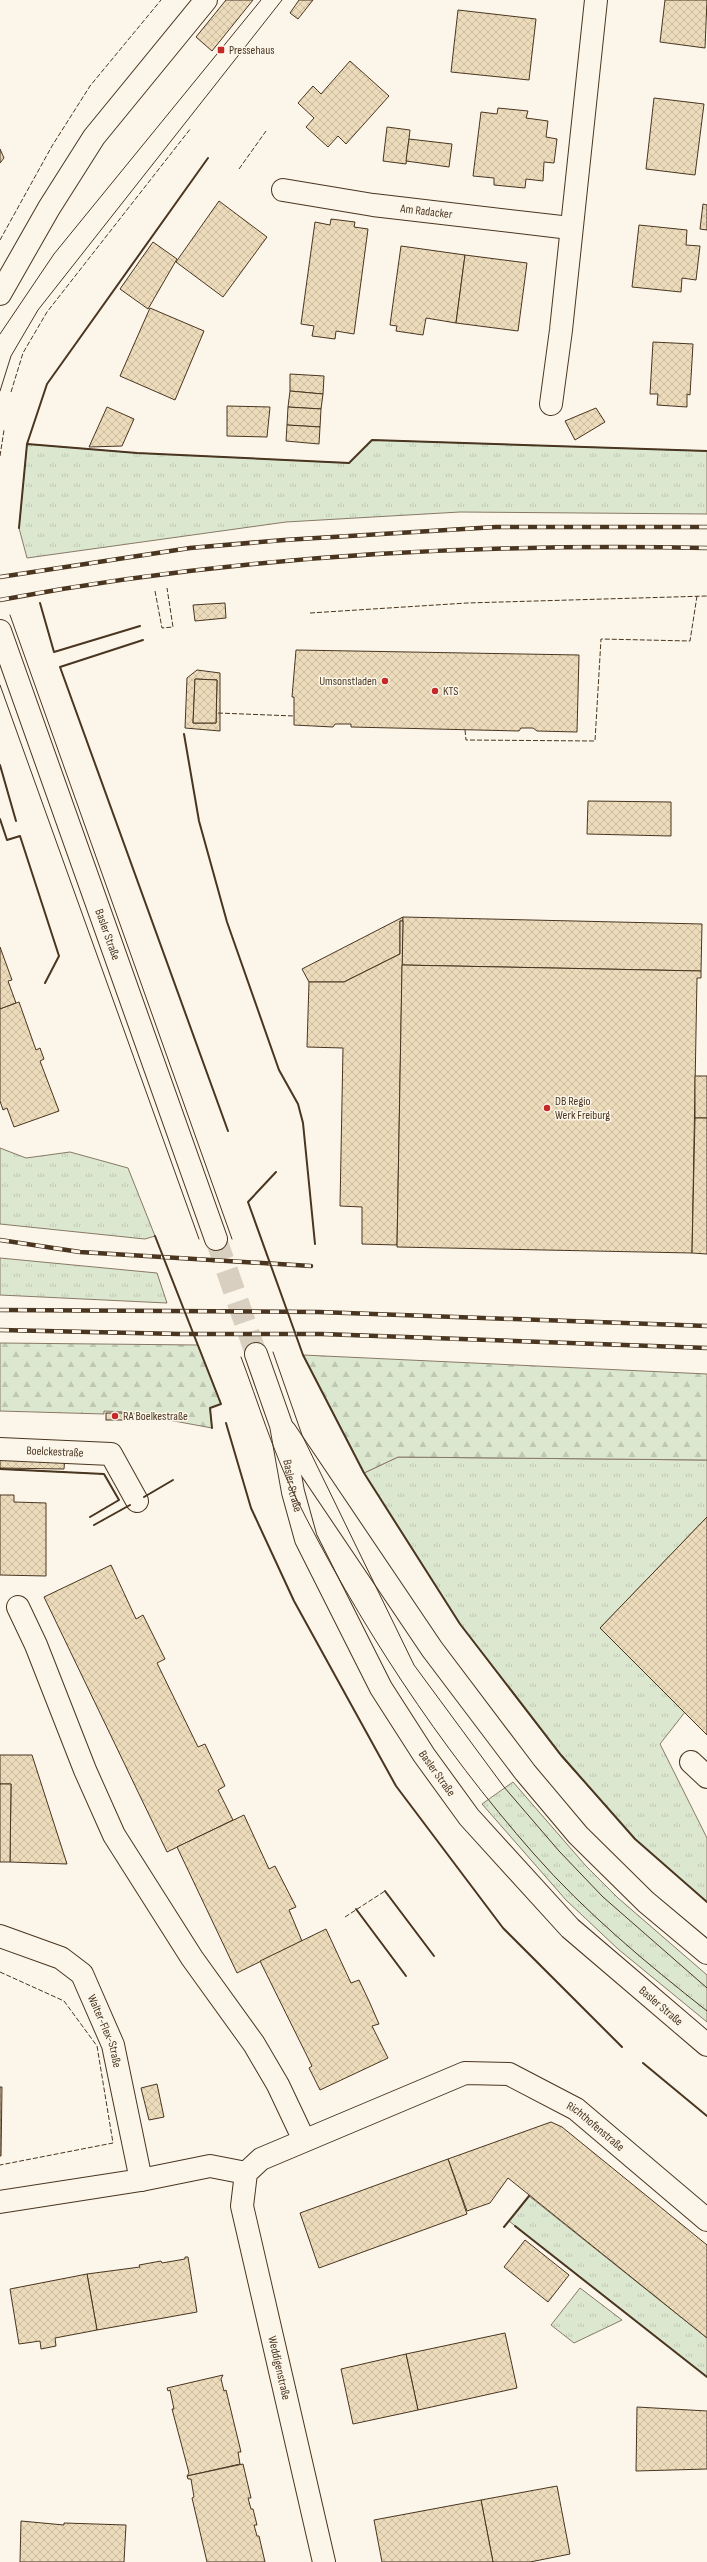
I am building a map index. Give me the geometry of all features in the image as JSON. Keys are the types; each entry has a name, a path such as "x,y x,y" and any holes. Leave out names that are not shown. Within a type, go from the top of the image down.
{"main road":[{"path":"0,294 49,208 94,137 206,0"},
{"path":"551,404 561,330 570,228 596,0"},
{"name":"Am Radacker","path":"283,190 373,205 570,228"},
{"name":"Basler Straße","path":"0,631 216,1239"},
{"name":"Basler Straße","path":"256,1354 281,1426 293,1492 306,1539 381,1688 424,1755 469,1817 570,1928 707,2045"},
{"name":"Basler Straße","path":"281,1426 432,1649 525,1772 578,1835 646,1902 707,1953"},
{"name":"Boelckestraße","path":"0,1449 111,1454 137,1500"},
{"path":"0,2202 141,2180 210,2166 246,2174 261,2159 304,2140 278,2085 254,2044 192,1958 114,1835 85,1770 36,1645 18,1607"},
{"path":"691,1762 707,1778"},
{"name":"Walter-Flex-Straße","path":"0,1936 61,1958 82,1974 112,2045 141,2180"},
{"name":"Richthofenstraße","path":"304,2140 465,2073 509,2074 576,2109 707,2220"},
{"name":"Weddigenstraße","path":"246,2174 242,2206 324,2562"}],"green space":[{"path":"372,440 707,451 707,514 460,512 286,522 27,558 19,528 27,444 137,453 349,463"},
{"path":"0,1148 26,1158 70,1152 128,1168 155,1236 145,1239 0,1224"},
{"path":"0,1258 157,1273 167,1303 0,1295"},
{"path":"0,1343 198,1345 221,1404 210,1408 212,1428 125,1412 104,1411 104,1414 0,1411"},
{"path":"303,1355 707,1374 707,1460 398,1457 364,1473"},
{"path":"398,1457 707,1460 707,1517 600,1628 685,1712 660,1744 707,1838 707,1902 635,1839 560,1755 460,1624 364,1473"},
{"path":"513,1782 586,1866 618,1898 707,1975 707,2022 618,1949 566,1900 482,1804"},
{"path":"529,2196 707,2338 707,2377 509,2221"},
{"path":"580,2288 622,2320 574,2343 551,2325"}],"building":[{"path":"226,0 253,0 212,51 196,37"},
{"path":"299,0 313,0 298,19 290,13"},
{"path":"665,0 707,0 705,48 660,42"},
{"path":"458,10 536,19 529,80 451,72"},
{"path":"350,61 389,96 346,144 338,136 328,147 306,127 314,118 298,103 313,86 321,94"},
{"path":"654,98 704,104 695,175 646,169"},
{"path":"498,108 528,111 526,118 548,121 546,137 557,139 554,163 544,162 543,181 526,179 525,188 494,185 494,178 473,176 481,112 497,114"},
{"path":"387,127 410,130 406,164 383,161"},
{"path":"409,139 452,144 449,167 406,161"},
{"path":"0,149 4,158 0,163"},
{"path":"219,201 267,237 223,297 176,262"},
{"path":"703,204 707,205 707,230 700,229"},
{"path":"331,219 355,222 354,227 368,229 354,334 336,331 335,339 312,336 314,326 301,324 315,222 330,225"},
{"path":"639,225 687,230 686,245 700,246 696,280 682,278 681,292 632,287"},
{"path":"153,242 177,259 148,309 120,289"},
{"path":"401,246 465,255 456,323 426,318 423,335 396,331 397,326 390,325"},
{"path":"465,255 527,263 518,331 456,323"},
{"path":"150,308 204,331 175,400 120,376"},
{"path":"653,342 693,344 690,395 687,394 687,407 657,405 658,394 650,394"},
{"path":"290,374 324,376 323,394 290,391"},
{"path":"290,391 323,394 321,409 288,407"},
{"path":"227,406 270,407 267,437 227,436"},
{"path":"107,407 134,419 122,446 89,447"},
{"path":"288,407 321,409 320,427 287,425"},
{"path":"596,408 605,422 575,440 565,421"},
{"path":"287,425 320,427 319,444 286,441"},
{"path":"225,603 226,618 195,621 193,605"},
{"path":"296,650 579,655 577,732 537,731 533,728 521,728 519,731 351,727 351,724 335,724 333,727 294,725 294,697 292,697"},
{"path":"197,670 220,673 220,731 185,728 187,678","holes":["195,679 217,680 216,723 193,723"]},
{"path":"195,679 217,680 216,723 193,723"},
{"path":"588,801 671,802 671,836 587,834"},
{"path":"403,917 403,921 400,921 400,954 344,982 309,982 302,969"},
{"path":"403,917 702,924 701,971 402,965"},
{"path":"400,921 403,921 397,1245 362,1244 362,1207 340,1206 343,1048 307,1047 309,982 344,982 400,954"},
{"path":"0,947 12,980 8,981 16,1003 0,1009"},
{"name":"DB Regio Werk Freiburg","path":"402,965 701,971 701,978 697,978 692,1253 397,1247"},
{"path":"19,1002 36,1050 40,1048 44,1059 40,1061 59,1111 14,1127 7,1108 3,1110 0,1101 0,1009"},
{"path":"695,1076 707,1076 707,1118 695,1118"},
{"path":"695,1118 707,1118 707,1254 692,1253"},
{"name":"RA Boelkestraße","path":"106,1413 124,1413 124,1420 106,1420"},
{"path":"0,1454 65,1456 64,1469 0,1468"},
{"path":"0,1495 14,1495 14,1502 46,1503 46,1576 0,1575"},
{"path":"707,1517 707,1735 600,1628"},
{"path":"111,1565 136,1619 143,1615 165,1659 157,1663 198,1747 205,1744 225,1786 218,1790 233,1820 167,1852 44,1597"},
{"path":"0,1755 32,1755 67,1864 10,1862 11,1784 0,1784"},
{"path":"0,1784 11,1784 10,1862 0,1862"},
{"path":"244,1815 269,1869 275,1866 296,1907 289,1910 302,1941 237,1973 177,1847"},
{"path":"326,1929 351,1983 359,1980 379,2024 372,2026 388,2058 320,2090 309,2068 312,2066 260,1961"},
{"path":"157,2084 164,2117 149,2120 141,2088"},
{"path":"0,2087 2,2087 1,2156 0,2156"},
{"path":"551,2122 562,2127 707,2245 707,2338 508,2178 490,2203 467,2211 448,2159"},
{"path":"448,2159 467,2214 319,2268 300,2213"},
{"path":"525,2240 569,2275 548,2302 504,2267"},
{"path":"185,2257 188,2257 197,2312 97,2330 87,2274 140,2267 139,2265 185,2259"},
{"path":"87,2274 97,2330 55,2338 56,2346 41,2349 40,2341 19,2344 10,2289"},
{"path":"505,2333 517,2388 418,2410 406,2354"},
{"path":"406,2354 418,2410 353,2424 341,2369"},
{"path":"223,2375 221,2379 224,2391 226,2390 241,2452 238,2452 240,2464 187,2476 189,2473 172,2409 174,2409 170,2390 168,2391 167,2388"},
{"path":"637,2407 707,2411 707,2469 636,2471"},
{"path":"243,2464 251,2498 248,2498 251,2509 253,2509 257,2525 254,2525 257,2536 259,2536 265,2562 207,2562 192,2498 194,2497 191,2479 188,2479 187,2476"},
{"path":"557,2486 570,2554 530,2562 493,2562 481,2500"},
{"path":"481,2500 493,2562 382,2562 374,2520"},
{"path":"21,2521 64,2525 64,2523 126,2525 124,2562 20,2562"}],"tunnel":[{"path":"216,1239 256,1354"}],"tram line":[{"path":"0,334 54,254 261,0"},
{"path":"0,391 11,356 38,310 282,0"},
{"path":"10,615 232,1239"},
{"path":"0,685 199,1239"},
{"path":"273,1352 302,1435 414,1665 504,1787 559,1851 603,1897 707,1988"},
{"path":"241,1357 279,1461 294,1494 345,1589 373,1636 433,1727 499,1813 534,1854 574,1896 595,1917 661,1974 707,2011"}],"railway":[{"path":"0,577 190,548 284,540 496,527 707,527"},
{"path":"0,600 88,585 176,573 264,563 352,556 530,548 707,548"},
{"path":"0,1240 80,1252 311,1266"},
{"path":"0,1310 319,1312 707,1326"},
{"path":"0,1330 180,1334 322,1334 707,1348"}],"fence":[{"path":"0,240 52,146 90,86 161,0"},
{"path":"11,392 23,353 47,312 191,128"},
{"path":"239,169 266,131"},
{"path":"0,456 4,430"},
{"path":"155,591 162,628 173,627 167,588"},
{"path":"465,730 466,740 595,741 601,639 690,641 697,596"},
{"path":"310,613 467,603 707,596"},
{"path":"218,713 294,716"},
{"path":"0,1469 104,1474 119,1500 90,1517"},
{"path":"144,1497 173,1480"},
{"path":"94,1525 130,1505"},
{"path":"345,1917 385,1891 434,1956"},
{"path":"356,1909 406,1976"},
{"path":"0,1972 64,2001 97,2046 113,2143 0,2165"}],"wall":[{"path":"27,444 47,384 208,158"},
{"path":"19,528 27,444 137,453 349,463 372,440 707,451"},
{"path":"40,603 54,652 140,626"},
{"path":"143,640 60,667 228,1131"},
{"path":"184,734 199,821 227,922 279,1070 298,1104 303,1123 315,1244"},
{"path":"0,765 16,821"},
{"path":"0,819 7,840 20,836 59,956 45,983"},
{"path":"276,1172 248,1202 303,1355 364,1473 460,1624 561,1755 635,1839 707,1902"},
{"path":"155,1236 221,1404 210,1408 212,1428"},
{"path":"226,1423 251,1508 294,1601 396,1786 503,1928 622,2047"},
{"path":"0,1469 104,1474 119,1500 90,1517"},
{"path":"144,1497 173,1480"},
{"path":"94,1525 130,1505"},
{"path":"385,1891 434,1956"},
{"path":"356,1909 406,1976"},
{"path":"643,2063 707,2116"},
{"path":"504,2227 529,2196"},
{"path":"515,2226 707,2377"}],"place":[{"name":"Pressehaus","path":"221,50"},
{"name":"Umsonstladen","path":"385,681"},
{"name":"KTS","path":"435,691"},
{"name":"DB Regio Werk Freiburg","path":"547,1108"},
{"name":"RA Boelkestraße","path":"115,1416"}]}
